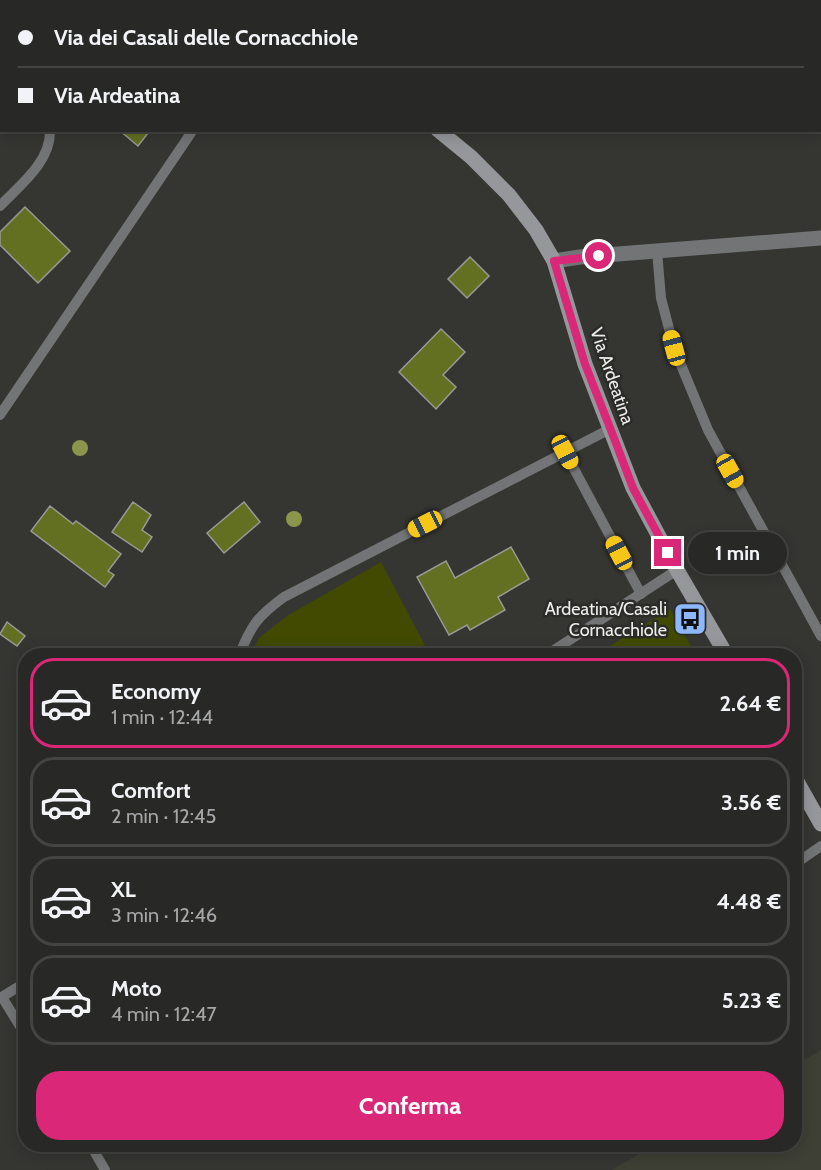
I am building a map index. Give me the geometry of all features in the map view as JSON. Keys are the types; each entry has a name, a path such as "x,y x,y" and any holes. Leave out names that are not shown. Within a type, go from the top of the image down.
{"main road":[{"name":"Via Ardeatina","path":"440,132 471,157 509,195 536,230 554,261 585,364 633,488 722,648"},
{"path":"802,790 821,824"}],"street":[{"path":"554,261 821,238"}],"lane":[{"path":"0,206 39,164 50,141 50,132"},
{"path":"0,415 192,132"},
{"path":"657,251 661,298 674,348 708,430 821,636"},
{"path":"242,648 253,624 265,611 284,597 610,429"},
{"path":"565,452 641,594"},
{"path":"557,648 677,570"},
{"path":"802,859 821,846"},
{"path":"18,987 2,997 18,1023"},
{"path":"95,1152 105,1170"}],"shaded area":[{"path":"821,1050 821,1170 612,1170 642,1152 802,1152 802,1061"}],"green space":[{"path":"381,562 426,648 254,648 259,638 287,616"},
{"path":"670,609 692,648 606,648"}],"building":[{"path":"121,132 147,132 138,146"},
{"path":"25,207 70,251 38,283 0,245 0,232"},
{"path":"470,257 489,276 467,298 448,279"},
{"path":"441,329 465,352 443,375 456,387 436,409 399,372"},
{"path":"133,502 151,515 142,530 152,537 142,552 112,532"},
{"path":"244,502 260,522 224,553 207,533"},
{"path":"50,506 73,524 76,521 121,554 108,571 114,575 105,587 31,531"},
{"path":"511,547 529,579 498,597 505,610 470,630 467,625 449,635 417,577 446,561 455,578"},
{"path":"7,622 25,636 17,646 0,634"}],"place":[{"name":"Ardeatina/Casali Cornacchiole","path":"690,619"}],"route":[{"path":"599,256 554,261 585,364 633,488 668,553"}]}
